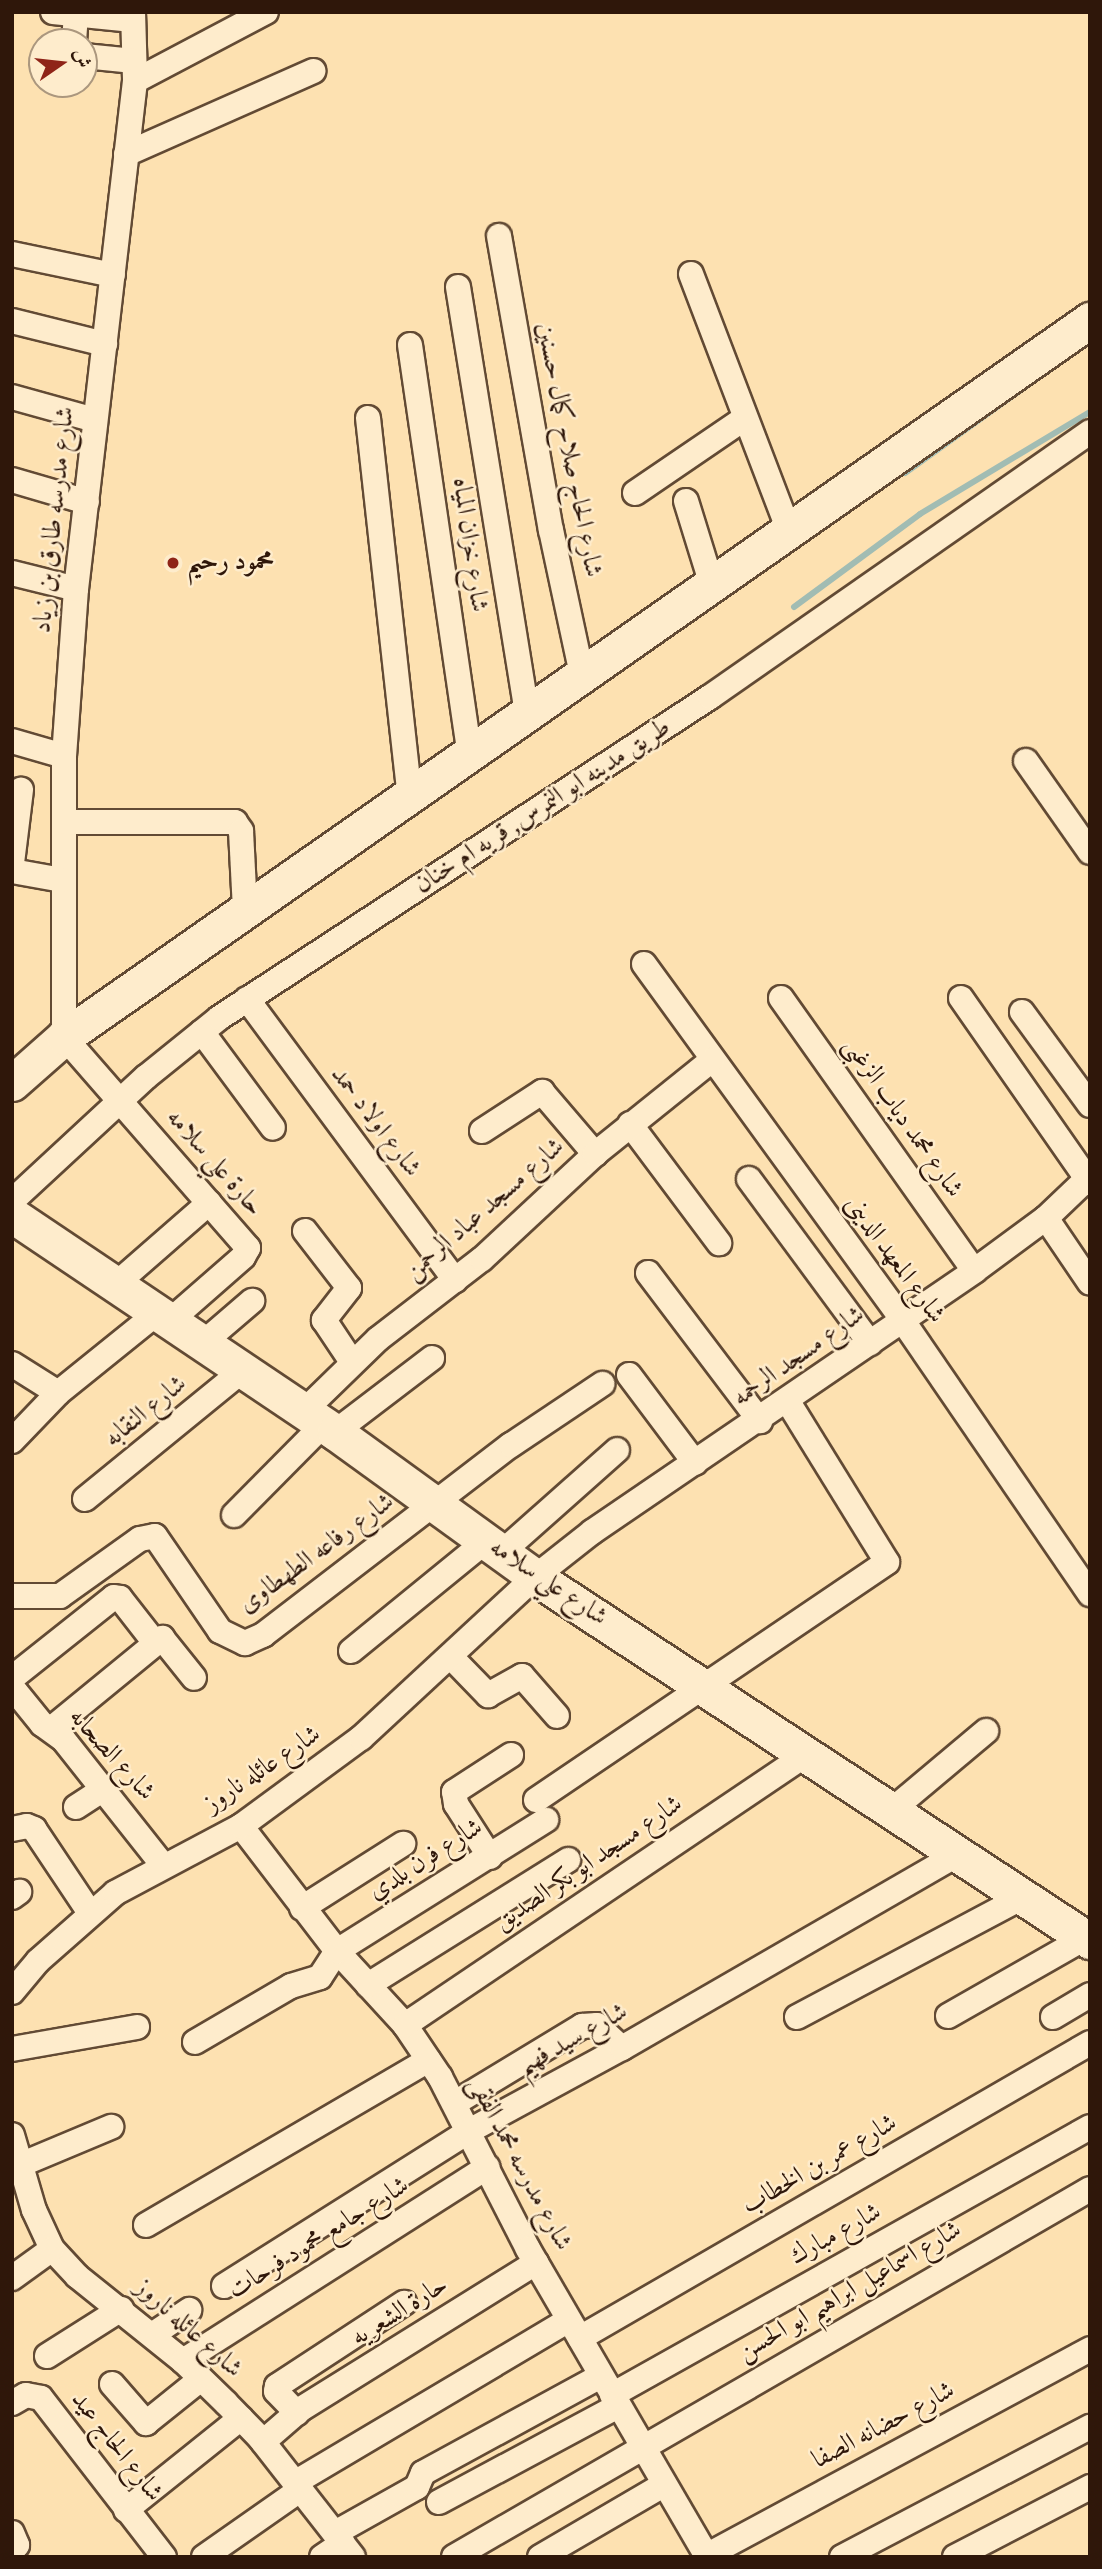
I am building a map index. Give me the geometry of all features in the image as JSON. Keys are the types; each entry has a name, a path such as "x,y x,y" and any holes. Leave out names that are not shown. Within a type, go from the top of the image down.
{"street":[{"path":"98,60 134,71 266,12"},
{"path":"64,14 133,16"},
{"name":"شارع مدرسه طارق بن زياد","path":"64,1037 64,757 76,589 134,71 133,16"},
{"path":"126,155 313,71"},
{"name":"شارع الحاج صلاح كمال حسنين","path":"499,236 551,530 582,675"},
{"path":"12,254 113,275"},
{"path":"691,274 789,531"},
{"path":"458,287 527,714"},
{"path":"12,1083 64,1037 527,714 711,582 789,531 1090,320"},
{"path":"12,321 105,344"},
{"name":"شارع خزان المياه","path":"410,345 470,754"},
{"path":"12,397 96,420"},
{"path":"368,418 410,796"},
{"path":"635,493 745,418"},
{"name":"طريق مدينه ابو النمرس, قريه ام خنان","path":"12,1202 120,1100 202,1032 247,999 710,697 1090,432"},
{"path":"12,480 87,502"},
{"path":"686,501 711,582"},
{"path":"12,573 76,589"},
{"path":"12,741 64,757"},
{"path":"1026,761 1090,852"},
{"path":"12,863 21,790"},
{"path":"64,822 235,822 241,828 246,910"},
{"path":"12,871 62,880"},
{"name":"شارع المعهد الدينى","path":"644,964 903,1321 1090,1594"},
{"name":"شارع محمد دياب الزغبى","path":"781,998 974,1271"},
{"path":"961,998 1089,1179"},
{"name":"شارع اولاد حمد","path":"247,999 455,1280"},
{"path":"1022,1013 1090,1105"},
{"path":"202,1032 273,1128"},
{"name":"حارة علي سلامه","path":"64,1037 244,1243 246,1253 164,1317"},
{"name":"شارع مسجد عباد الرحمن","path":"321,1423 352,1362 508,1237 595,1154 712,1060"},
{"path":"482,1130 542,1092 595,1154"},
{"path":"630,1124 719,1243"},
{"path":"749,1179 870,1343"},
{"name":"شارع مسجد الرحمه","path":"535,1577 641,1495 760,1421 974,1271 1046,1217 1089,1179"},
{"path":"115,1285 209,1203"},
{"name":"شارع علي سلامه","path":"12,1215 321,1423 535,1577 705,1685 956,1855 1088,1940"},
{"path":"1046,1217 1090,1283"},
{"path":"305,1231 349,1288 324,1320 352,1362"},
{"path":"649,1273 760,1421"},
{"path":"203,1343 252,1301"},
{"path":"12,1441 58,1394 164,1317"},
{"path":"234,1515 321,1423 432,1358"},
{"path":"12,1364 58,1394"},
{"name":"شارع النقابه","path":"85,1499 243,1370"},
{"path":"629,1375 695,1463"},
{"path":"434,1504 602,1384"},
{"name":"شارع فرن بلدي","path":"337,1951 489,1857 541,1810 705,1685 887,1562 788,1402"},
{"path":"351,1651 494,1547 617,1450"},
{"name":"شارع رفاعه الطهطاوى","path":"12,1596 60,1596 140,1539 155,1536 220,1631 244,1643 263,1635 434,1504"},
{"name":"شارع عائله ناروز","path":"15,1980 90,1913 163,1865 241,1826 361,1738 452,1658 535,1577"},
{"path":"12,1678 114,1597 120,1598 155,1643"},
{"path":"51,1729 155,1643 165,1639 194,1678"},
{"path":"452,1658 488,1695 522,1676 557,1716"},
{"name":"شارع الصحابه","path":"12,1687 104,1789 163,1865"},
{"path":"892,1810 986,1731"},
{"name":"شارع مسجد ابو بكر الصديق","path":"405,2025 807,1754"},
{"path":"489,1857 456,1804 454,1792 511,1755"},
{"path":"76,1807 104,1789"},
{"name":"شارع مدرسه محمد الفقى","path":"241,1826 337,1951 405,2025 428,2060 454,2103 536,2263 706,2557"},
{"path":"12,1829 34,1829 90,1913"},
{"path":"302,1908 402,1844"},
{"name":"شارع سيد فهيم","path":"224,2286 468,2131 622,2048 956,1855"},
{"path":"368,1985 568,1860"},
{"path":"797,2017 1023,1897"},
{"path":"948,2017 1088,1940"},
{"path":"195,2042 291,1986 320,1977 337,1951"},
{"path":"1053,2017 1090,1995"},
{"path":"454,2103 582,2026 597,2025 622,2048"},
{"path":"12,2049 137,2027"},
{"name":"شارع عمر بن الخطاب","path":"299,2485 1090,2043"},
{"path":"146,2225 428,2060"},
{"path":"20,2165 111,2127"},
{"name":"شارع مبارك","path":"610,2392 1090,2127"},
{"name":"شارع عائله ناروز","path":"12,2135 20,2165 52,2249 77,2276 183,2361 241,2418 299,2485 344,2544"},
{"name":"شارع جامع محمود فرحات","path":"183,2361 487,2167"},
{"name":"شارع اسماعيل ابراهيم ابو الحسن","path":"454,2557 1090,2189"},
{"path":"12,2278 52,2249"},
{"name":"حارة الشعريه","path":"263,2442 297,2413 536,2263"},
{"name":"حارة الشعريه","path":"297,2413 276,2390 277,2386 404,2303"},
{"path":"47,2356 121,2309"},
{"path":"152,2335 188,2310"},
{"name":"شارع حضانه الصفا","path":"706,2557 1090,2349"},
{"path":"112,2384 146,2423 201,2379"},
{"path":"439,2502 610,2392"},
{"path":"322,2557 344,2544 416,2487 423,2473 610,2392"},
{"name":"شارع الحاج عيد","path":"12,2403 26,2395 41,2398 164,2557"},
{"path":"127,2510 241,2418"},
{"path":"842,2557 1090,2427"},
{"path":"204,2557 299,2485"},
{"path":"540,2557 663,2485"},
{"path":"956,2557 1090,2487"},
{"path":"12,2533 17,2545 12,2551"}],"waterway":[{"path":"905,473 1074,352"},
{"path":"794,607 920,514 1090,412"}],"place":[{"name":"محمود رحيم","path":"173,563"}]}
